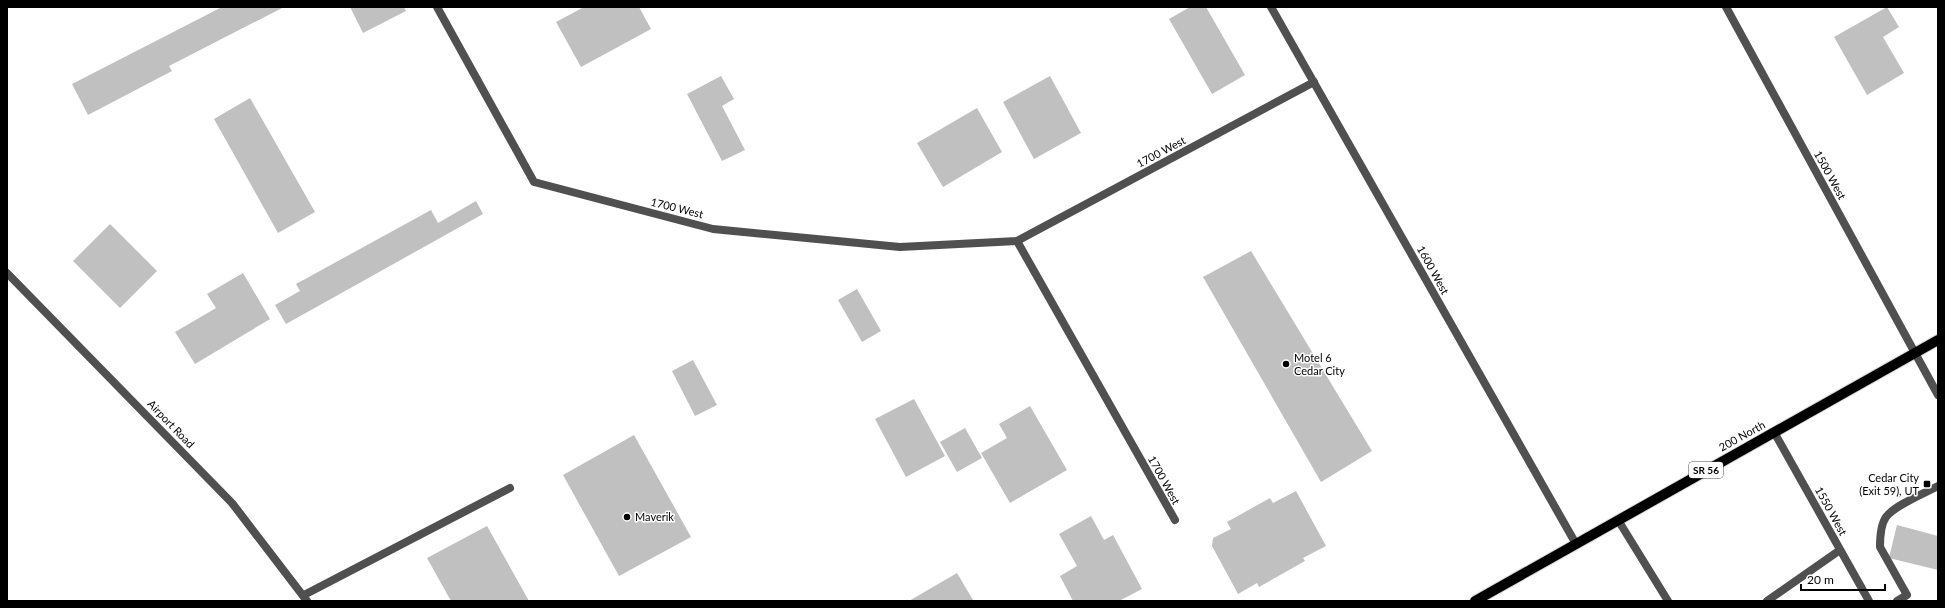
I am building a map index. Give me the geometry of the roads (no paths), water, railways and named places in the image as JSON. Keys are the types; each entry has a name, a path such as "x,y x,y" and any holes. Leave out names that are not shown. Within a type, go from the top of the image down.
{"main road":[{"name":"200 North","path":"1475,601 1938,340"}],"street":[{"name":"1700 West","path":"437,7 534,182 713,228 900,247 1017,242 1314,82"},
{"name":"1600 West","path":"1271,7 1576,544"},
{"name":"1500 West","path":"1726,7 1938,395"},
{"name":"1700 West","path":"1017,242 1174,520"},
{"name":"Airport Road","path":"7,273 232,503 305,598"},
{"name":"1550 West","path":"1774,432 1868,601"},
{"path":"1897,601 1909,598 1880,547 1880,539 1886,517 1893,510 1938,486"},
{"path":"305,598 510,488"},
{"path":"1618,520 1668,601"},
{"path":"1767,601 1840,550"}],"place":[{"name":"Motel 6 Cedar City","path":"1286,364"},
{"name":"Cedar City (Exit 59), UT","path":"1927,484"},
{"name":"Maverik","path":"627,517"}]}
